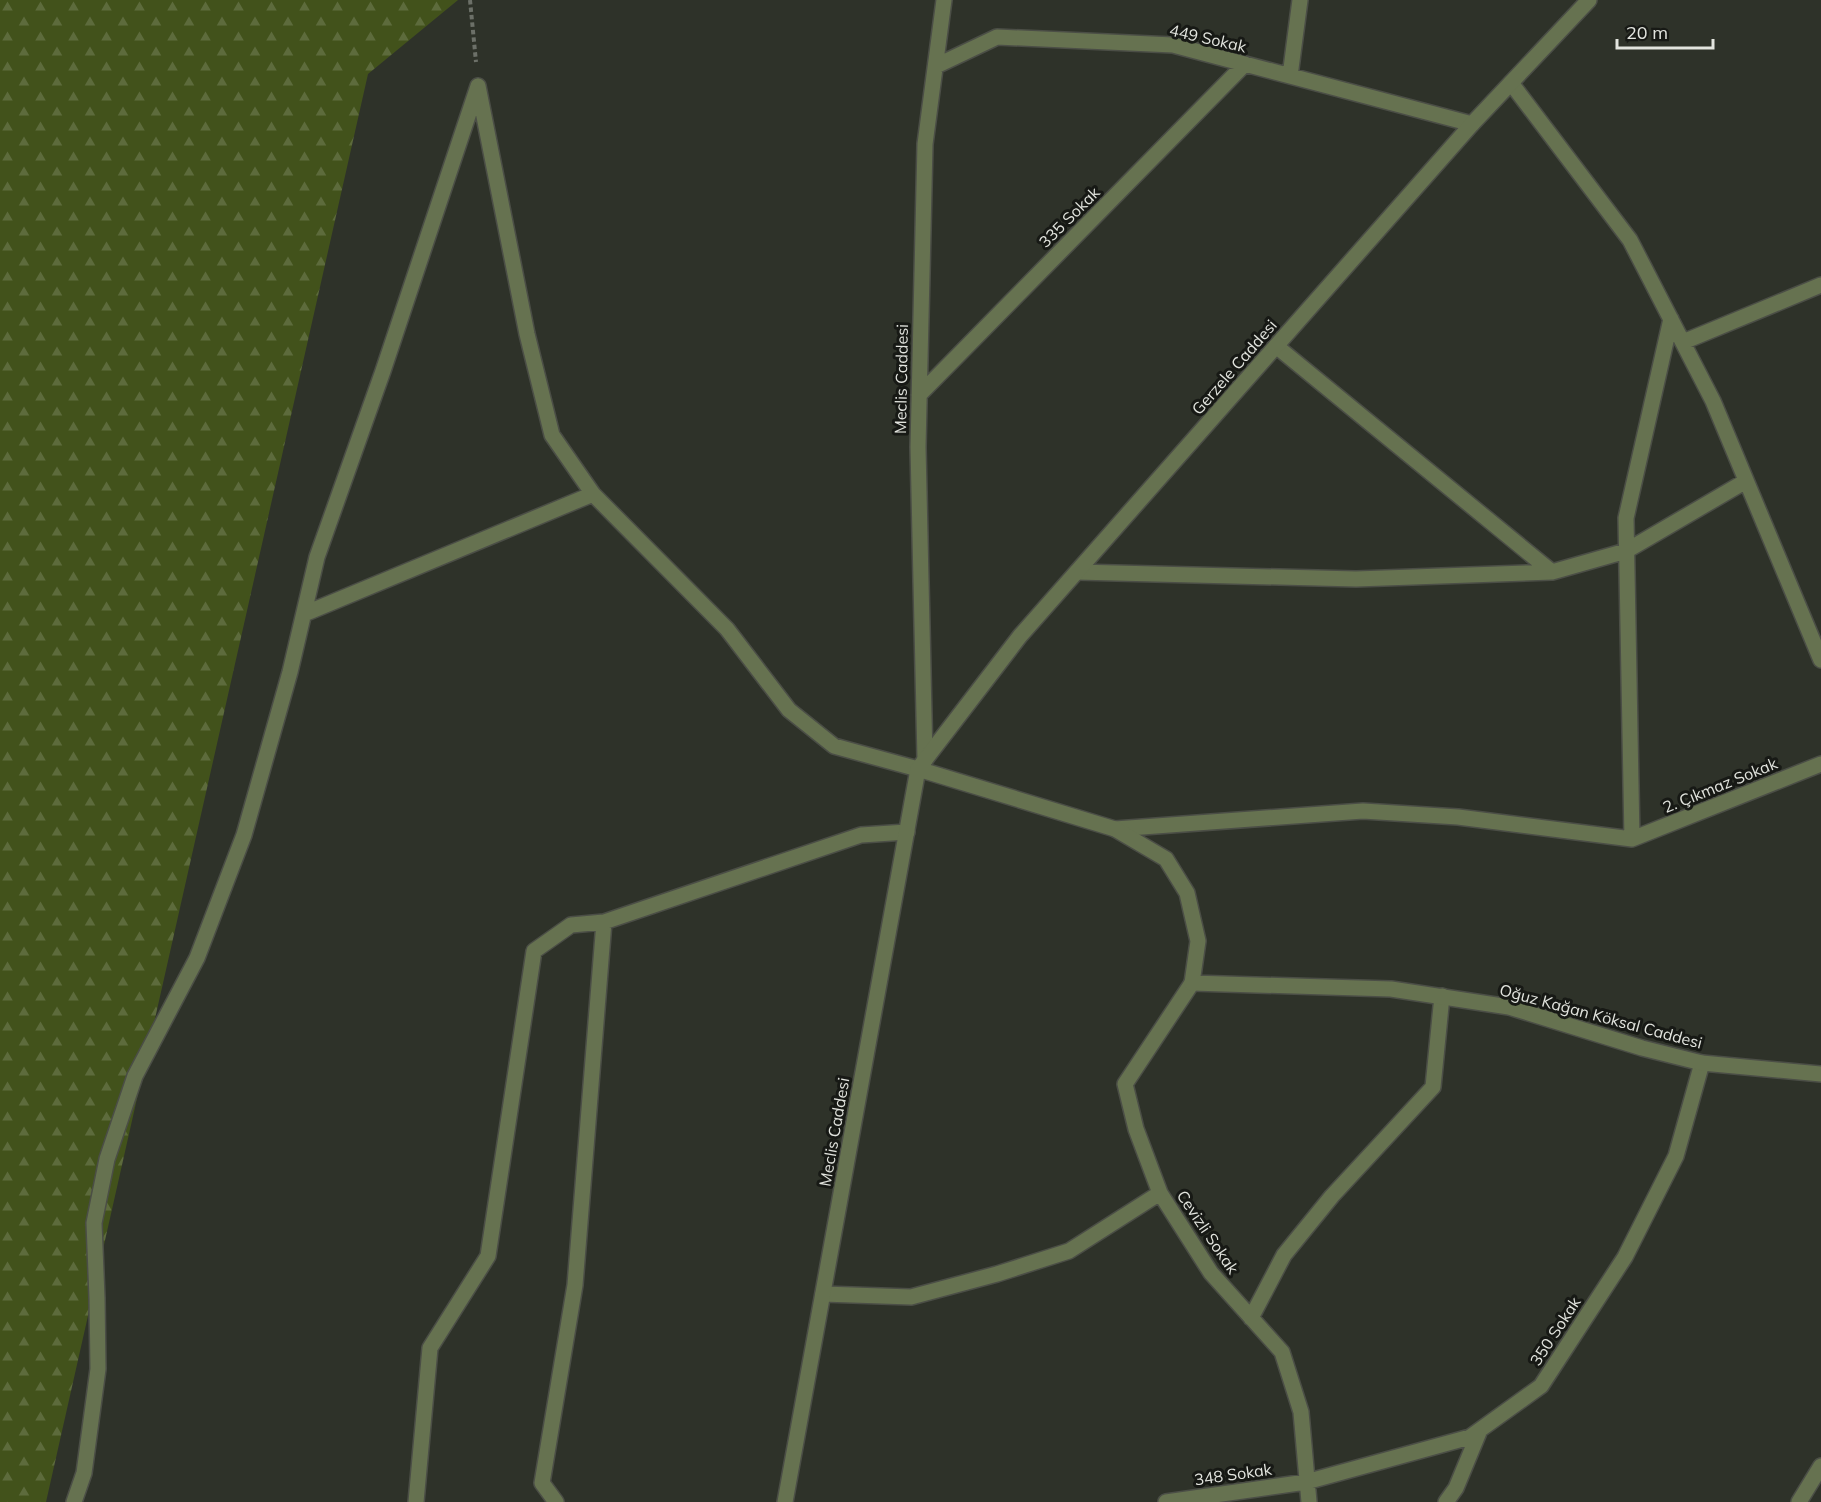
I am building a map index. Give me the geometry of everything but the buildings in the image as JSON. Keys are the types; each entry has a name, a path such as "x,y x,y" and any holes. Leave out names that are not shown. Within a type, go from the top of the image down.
{"street":[{"name":"Meclis Caddesi","path":"785,1502 922,764 918,447 925,144 944,0"},
{"path":"1290,76 1300,0"},
{"name":"Gerzele Caddesi","path":"922,764 1020,636 1472,124 1589,0"},
{"name":"449 Sokak","path":"936,66 997,37 1173,45 1472,124"},
{"name":"335 Sokak","path":"919,395 1245,64"},
{"path":"1511,83 1630,240 1713,401 1821,660"},
{"path":"478,86 527,334 552,435 593,494 727,629 789,710 834,746 922,764 1115,829 1166,860 1187,893 1198,940 1192,983"},
{"path":"74,1502 84,1473 98,1369 98,1298 94,1223 107,1159 135,1076 197,958 244,835 290,672 317,557 383,371 478,86"},
{"path":"1683,342 1821,285"},
{"path":"1115,829 1363,811 1458,817 1632,839 1626,518 1671,319"},
{"path":"1276,346 1552,572"},
{"path":"1077,572 1356,579 1552,572 1626,551 1746,481"},
{"path":"304,614 593,494"},
{"name":"2. Çıkmaz Sokak","path":"1632,839 1821,764"},
{"path":"416,1502 430,1348 488,1256 534,951 571,924 604,922 861,835 908,832"},
{"path":"556,1502 542,1483 576,1285 604,922"},
{"name":"Oğuz Kağan Köksal Caddesi","path":"1192,983 1391,988 1509,1007 1642,1048 1702,1063 1821,1074"},
{"name":"Cevizli Sokak","path":"1192,983 1125,1084 1136,1129 1160,1193 1211,1273 1282,1352 1301,1412 1309,1502"},
{"path":"1251,1318 1284,1256 1332,1196 1433,1087 1442,996"},
{"name":"350 Sokak","path":"1306,1482 1470,1437 1541,1386 1625,1257 1676,1156 1702,1063"},
{"path":"823,1294 911,1297 997,1274 1069,1251 1160,1193"},
{"path":"1446,1502 1455,1488 1480,1430"},
{"path":"1799,1502 1821,1466"},
{"name":"348 Sokak","path":"1166,1502 1306,1482"}],"path":[{"path":"470,0 478,86"}],"green space":[{"path":"0,0 458,0 368,74 46,1502 0,1502"}]}
